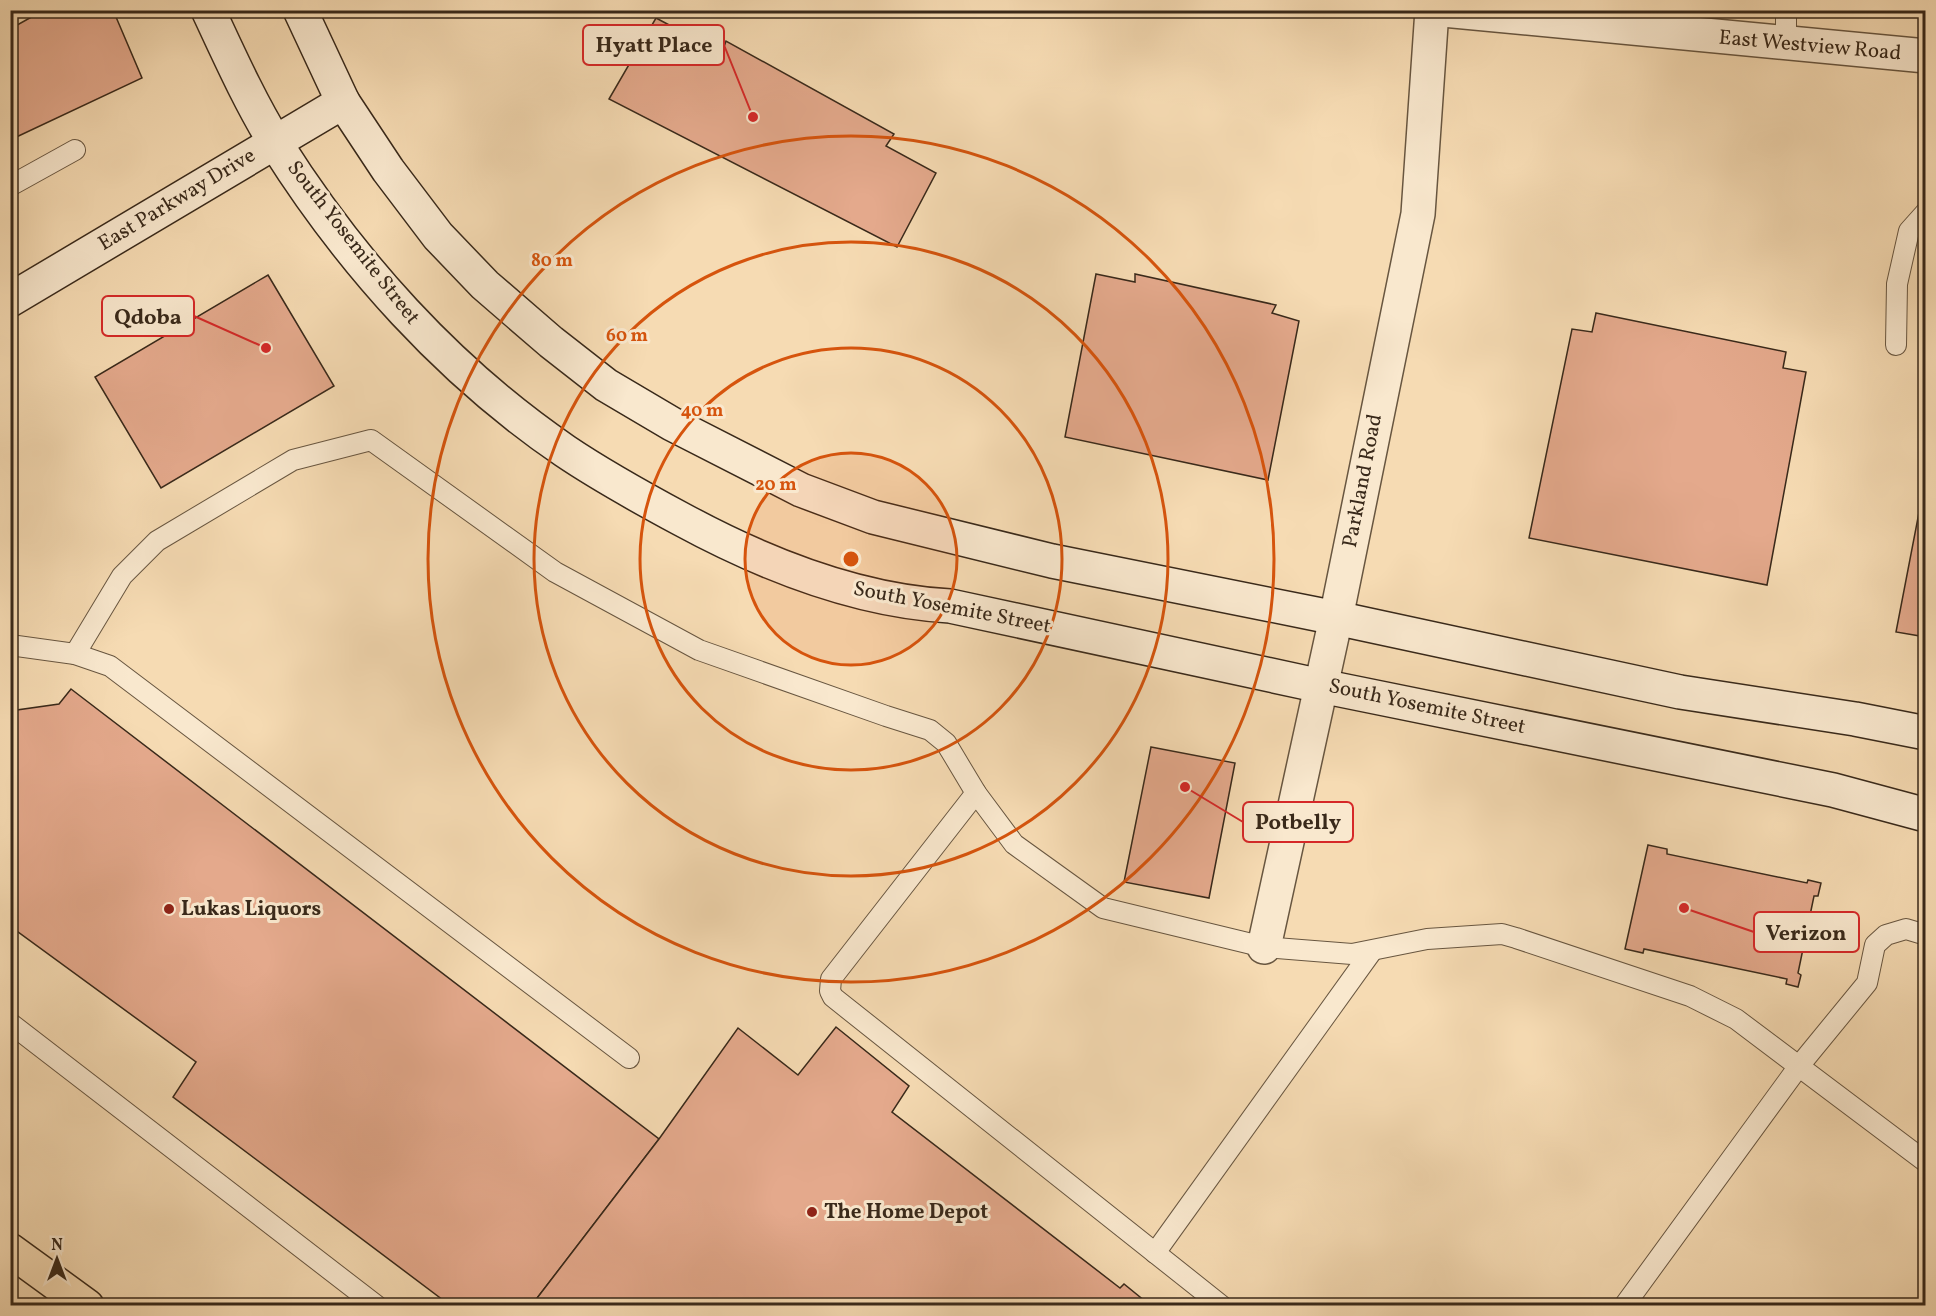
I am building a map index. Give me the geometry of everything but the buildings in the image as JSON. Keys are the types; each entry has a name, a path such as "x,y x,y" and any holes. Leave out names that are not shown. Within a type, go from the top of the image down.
{"highway":[{"path":"10,1250 87,1305"}],"main road":[{"name":"South Yosemite Street","path":"208,10 275,142 315,202 376,280 429,339 500,401 565,451 640,497 712,536 776,565 842,587 928,605 950,606 1321,686 1833,790 1926,815"},
{"path":"300,10 343,102 388,170 438,236 485,285 551,342 606,385 672,424 801,490 873,517 1052,561 1336,618 1680,692 1855,718 1926,734"},
{"name":"Parkland Road","path":"1264,948 1336,618 1418,214 1432,10"},
{"name":"East Westview Road","path":"1443,10 1926,56"},
{"name":"East Parkway Drive","path":"10,300 343,102"}],"lane":[{"path":"1786,10 1786,44"},
{"path":"10,186 75,150"},
{"path":"1896,345 1897,284 1909,231 1926,212"},
{"path":"75,654 122,576 157,541 293,460 371,440 555,572 699,650 930,730 946,743 976,792 1014,844 1103,908 1264,948 1352,954 1427,939 1503,934 1690,996 1736,1019 1926,1162"},
{"path":"10,645 75,654 110,666 629,1058"},
{"path":"976,792 831,979 830,991 833,997 1222,1305"},
{"path":"1624,1305 1799,1066 1867,983 1875,945 1886,935 1906,929 1926,935"},
{"path":"1155,1253 1372,951"},
{"path":"10,1023 377,1305"}],"place":[{"name":"Hyatt Place","path":"753,117"},
{"name":"Qdoba","path":"266,348"},
{"name":"Potbelly","path":"1185,787"},
{"name":"Verizon","path":"1684,908"},
{"name":"Lukas Liquors","path":"169,909"},
{"name":"The Home Depot","path":"812,1212"}]}
